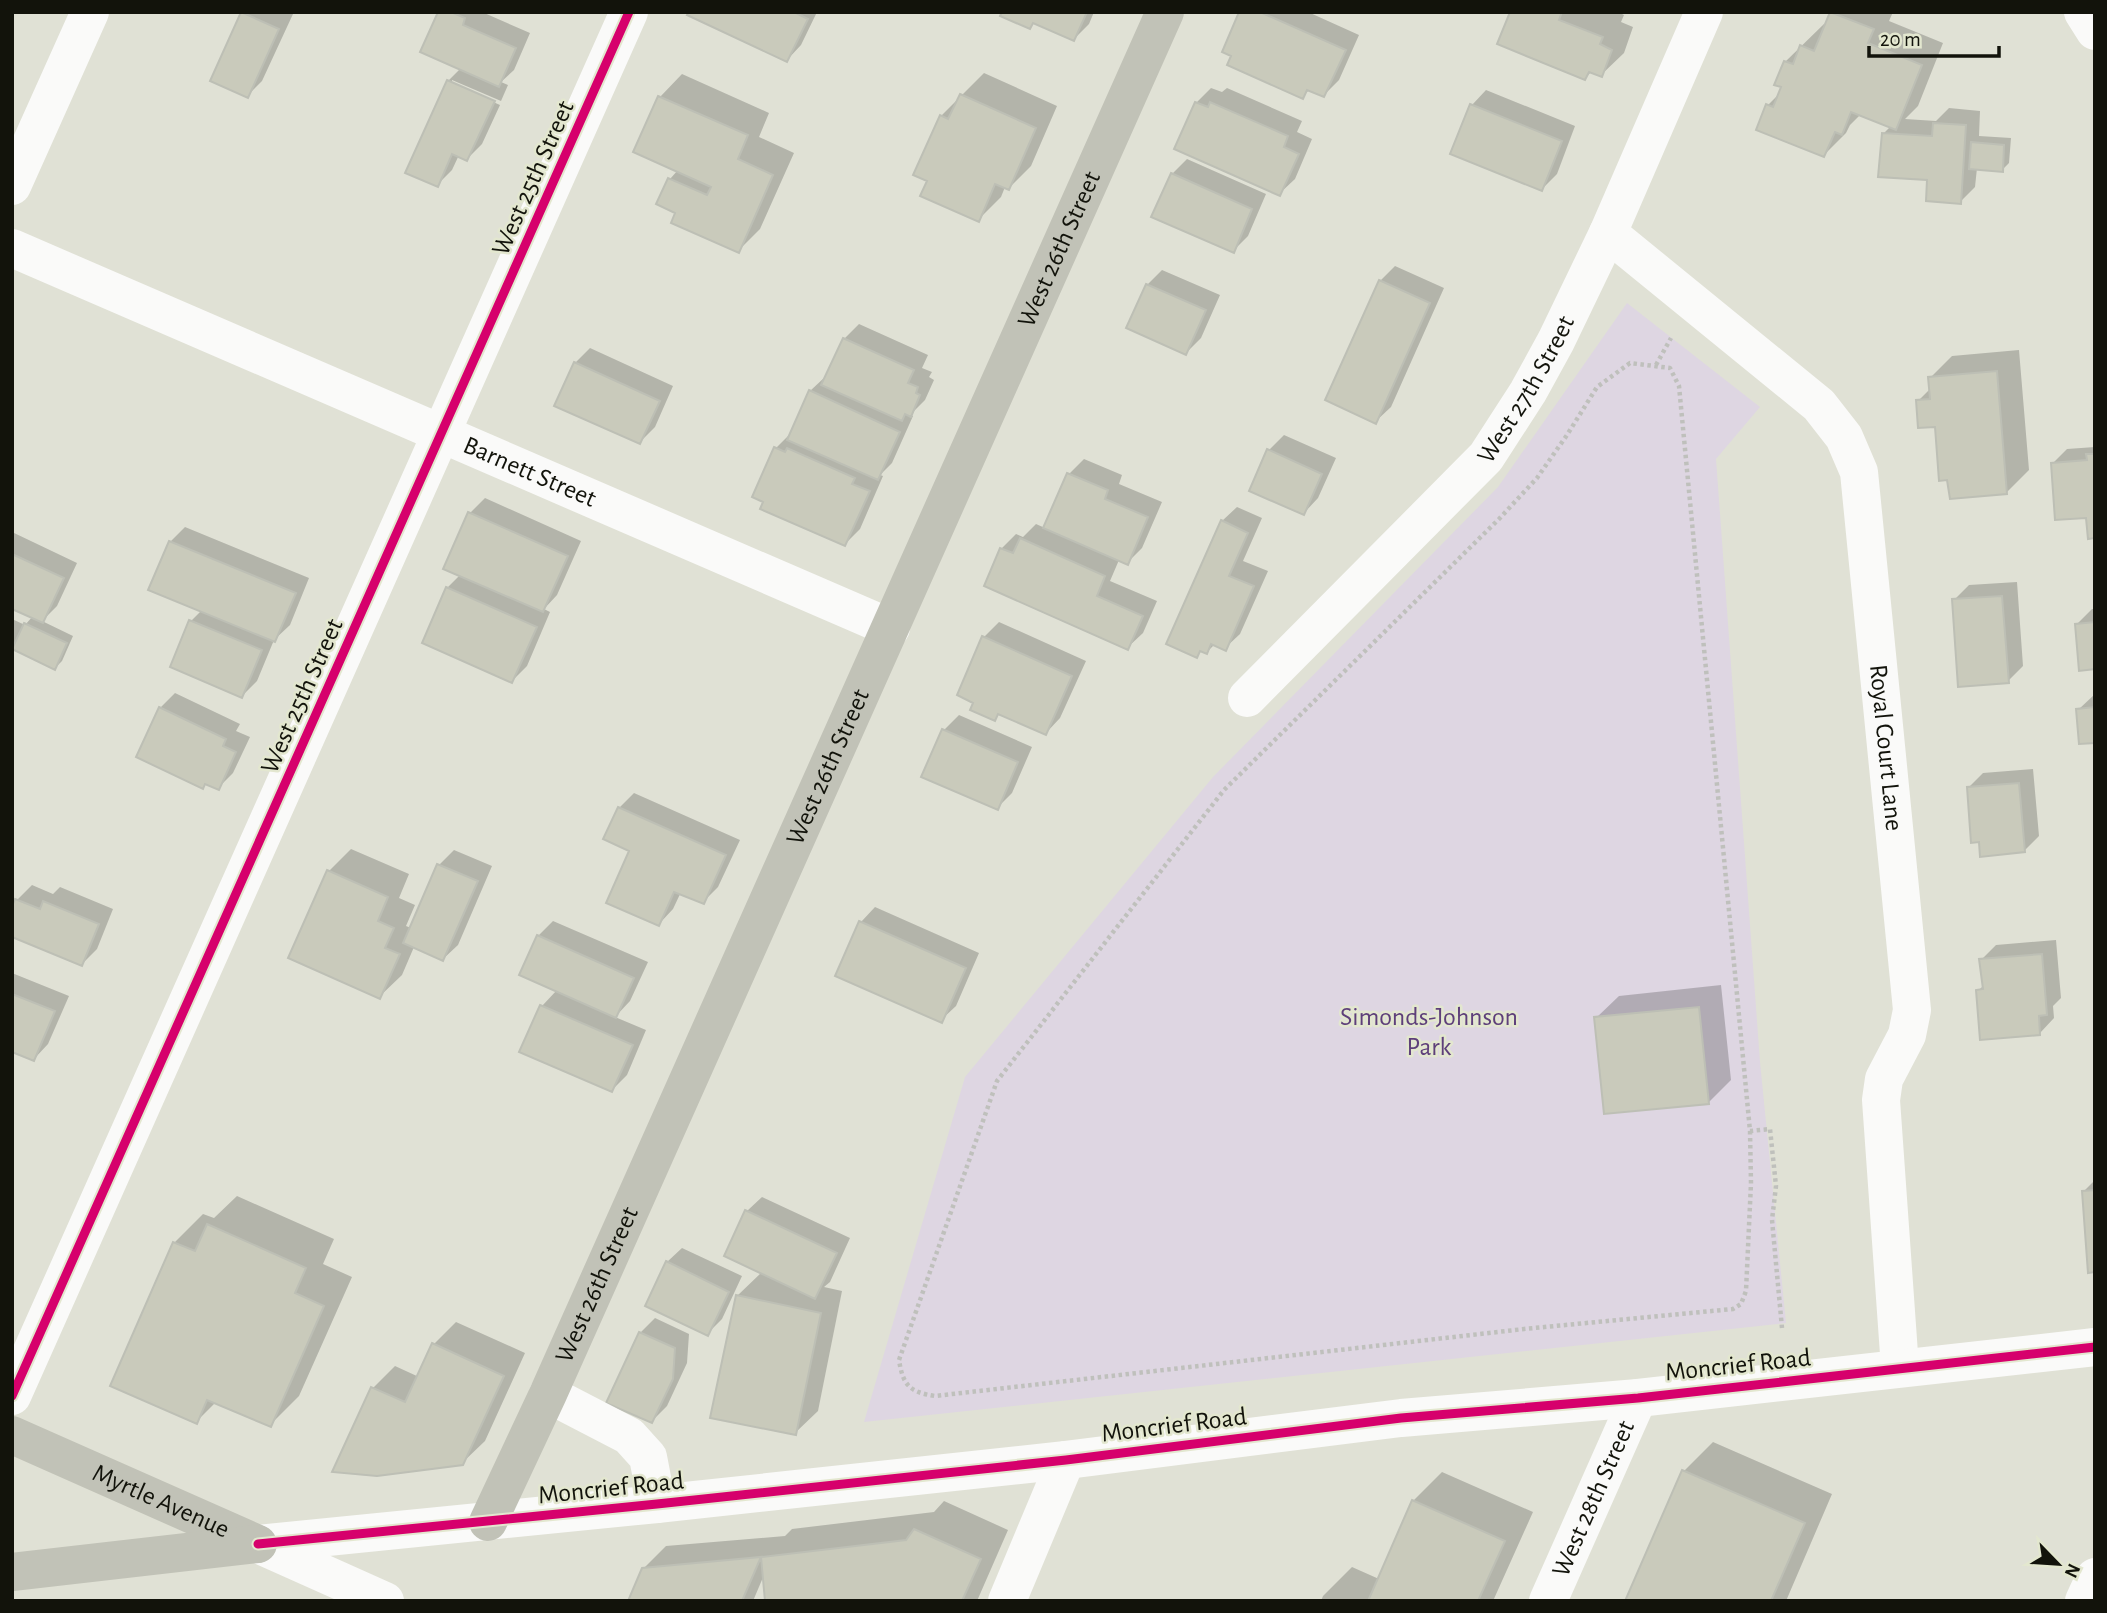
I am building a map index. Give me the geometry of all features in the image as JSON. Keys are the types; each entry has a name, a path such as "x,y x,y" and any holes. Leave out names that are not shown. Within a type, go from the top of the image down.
{"main road":[{"name":"West 26th Street","path":"488,1522 548,1394 1165,12"},
{"name":"Myrtle Avenue","path":"12,1435 258,1544"},
{"name":"Moncrief Road","path":"12,1572 258,1544"}],"street":[{"path":"12,186 90,12"},
{"name":"West 25th Street","path":"12,1396 629,12"},
{"name":"West 27th Street","path":"1247,698 1486,457 1534,382 1556,341 1608,233 1704,12"},
{"path":"2083,12 2095,32"},
{"name":"Royal Court Lane","path":"1608,233 1819,405 1844,436 1859,472 1912,1010 1907,1035 1884,1079 1881,1100 1900,1368"},
{"name":"Barnett Street","path":"12,248 891,628"},
{"name":"Moncrief Road","path":"258,1544 657,1504 1066,1460 1401,1419 1638,1398 2095,1347"},
{"path":"548,1394 629,1436 648,1457 657,1504"},
{"name":"West 28th Street","path":"1548,1601 1638,1398"},
{"path":"1007,1601 1066,1460"},
{"name":"Myrtle Avenue","path":"258,1544 385,1601"},
{"path":"2084,1601 2095,1577"}],"path":[{"path":"1656,365 1676,328"},
{"path":"1630,363 1670,368 1679,386 1750,1131 1751,1183 1746,1292 1741,1304 1732,1309 1498,1332 934,1396 919,1394 906,1385 901,1373 900,1360 997,1081 1224,790 1528,488 1567,435 1597,387 1630,363"},
{"path":"1750,1131 1770,1129 1776,1186 1772,1220 1782,1328"}],"green space":[{"name":"Simonds-Johnson Park","path":"1627,303 1760,407 1716,459 1760,1062 1786,1323 864,1422 965,1077 1213,777 1498,487"}],"building":[{"path":"241,12 279,29 248,98 210,81"},
{"path":"438,12 451,12 465,18 463,25 516,48 499,87 420,52"},
{"path":"689,12 794,12 808,19 787,62 687,15"},
{"path":"1002,12 1087,12 1074,41 1033,23 1030,29 1000,16"},
{"path":"1239,12 1260,12 1346,50 1324,97 1307,90 1303,99 1227,65 1231,56 1222,52"},
{"path":"1510,12 1562,12 1559,20 1603,37 1600,44 1612,50 1602,77 1589,72 1585,80 1497,44"},
{"path":"1830,12 1874,29 1868,43 1922,65 1896,130 1851,112 1842,135 1835,132 1824,157 1756,130 1766,104 1773,107 1781,87 1774,85 1784,61 1793,64 1800,45 1814,51"},
{"path":"447,80 495,101 467,161 452,154 438,187 405,173"},
{"path":"960,94 1036,128 1009,190 995,184 979,222 920,196 927,181 913,175 940,115 948,119"},
{"path":"658,96 748,135 738,159 773,175 739,253 671,223 675,213 656,204 668,178 707,195 711,187 633,152"},
{"path":"1195,102 1208,107 1210,102 1288,136 1284,147 1299,154 1280,196 1174,149"},
{"path":"1470,104 1562,141 1542,191 1450,154"},
{"path":"1933,123 1966,125 1961,204 1926,201 1927,180 1878,177 1882,133 1932,136"},
{"path":"1971,142 2004,145 2003,172 1969,169"},
{"path":"1171,173 1252,209 1234,253 1151,217"},
{"path":"1379,280 1430,303 1376,424 1325,400"},
{"path":"1146,284 1206,310 1186,355 1126,328"},
{"path":"843,338 914,370 908,383 918,387 916,393 920,395 911,417 905,414 902,421 821,385"},
{"path":"574,362 660,401 640,444 554,406"},
{"path":"1997,371 2007,494 1950,499 1947,480 1939,481 1935,427 1918,428 1916,400 1930,399 1928,377"},
{"path":"809,390 900,432 878,480 787,440"},
{"path":"774,447 785,452 787,448 855,478 852,484 870,491 845,546 760,509 763,502 752,497"},
{"path":"1267,449 1322,474 1304,515 1249,491"},
{"path":"2086,454 2095,454 2095,538 2088,539 2086,518 2055,520 2051,463 2087,460"},
{"path":"1067,473 1108,490 1105,499 1148,517 1128,565 1043,528"},
{"path":"468,512 568,556 543,612 443,569"},
{"path":"1221,520 1248,533 1229,576 1254,586 1226,651 1211,644 1207,654 1200,651 1197,658 1166,644"},
{"path":"1020,538 1105,576 1097,596 1143,616 1128,650 984,586 1000,548 1013,553"},
{"path":"169,541 296,593 275,642 148,590"},
{"path":"12,554 64,578 43,623 12,609"},
{"path":"446,587 537,627 512,683 422,643"},
{"path":"2002,596 2009,683 1958,687 1952,599"},
{"path":"189,620 262,650 242,698 170,667"},
{"path":"2095,622 2095,669 2079,671 2075,624"},
{"path":"24,623 67,643 55,670 12,649"},
{"path":"982,636 1072,676 1046,735 998,714 995,721 970,710 973,703 957,695"},
{"path":"159,707 226,739 223,746 236,752 219,790 205,784 203,789 136,757"},
{"path":"2095,707 2095,743 2079,744 2076,709"},
{"path":"942,729 1018,762 998,810 921,777"},
{"path":"2019,783 2025,852 1980,857 1979,842 1971,843 1967,787"},
{"path":"618,807 726,855 704,904 674,892 659,926 606,903 629,851 603,839"},
{"path":"437,864 478,881 443,961 403,943"},
{"path":"327,870 388,897 378,921 394,928 385,948 400,954 380,999 288,958"},
{"path":"15,899 40,909 43,901 99,924 82,966 12,937 12,906"},
{"path":"859,921 966,968 942,1023 835,976"},
{"path":"537,935 634,978 616,1018 519,975"},
{"path":"2042,954 2047,1015 2039,1016 2040,1035 1980,1040 1976,990 1983,989 1979,959"},
{"path":"12,994 55,1011 34,1061 12,1052"},
{"path":"540,1005 633,1045 612,1092 519,1052"},
{"path":"1699,1007 1709,1104 1604,1114 1594,1017"},
{"path":"2095,1190 2095,1272 2088,1273 2082,1191"},
{"path":"745,1210 837,1253 815,1299 724,1256"},
{"path":"207,1224 306,1268 295,1293 324,1306 271,1427 207,1400 197,1424 110,1386 173,1242 195,1251"},
{"path":"666,1261 729,1292 708,1336 645,1306"},
{"path":"736,1295 821,1313 796,1435 710,1418"},
{"path":"639,1332 675,1348 673,1379 652,1423 606,1403"},
{"path":"432,1343 504,1376 463,1465 377,1476 332,1472 371,1387 405,1402"},
{"path":"1682,1470 1805,1523 1771,1601 1625,1601"},
{"path":"1412,1500 1505,1541 1478,1601 1368,1601"},
{"path":"914,1529 981,1559 962,1601 765,1601 761,1557 906,1540"},
{"path":"761,1557 742,1601 628,1601 642,1568"}],"cycle path":[{"path":"12,1396 629,12"},
{"path":"258,1544 1066,1460 1401,1418 1638,1398 2095,1347"}]}
